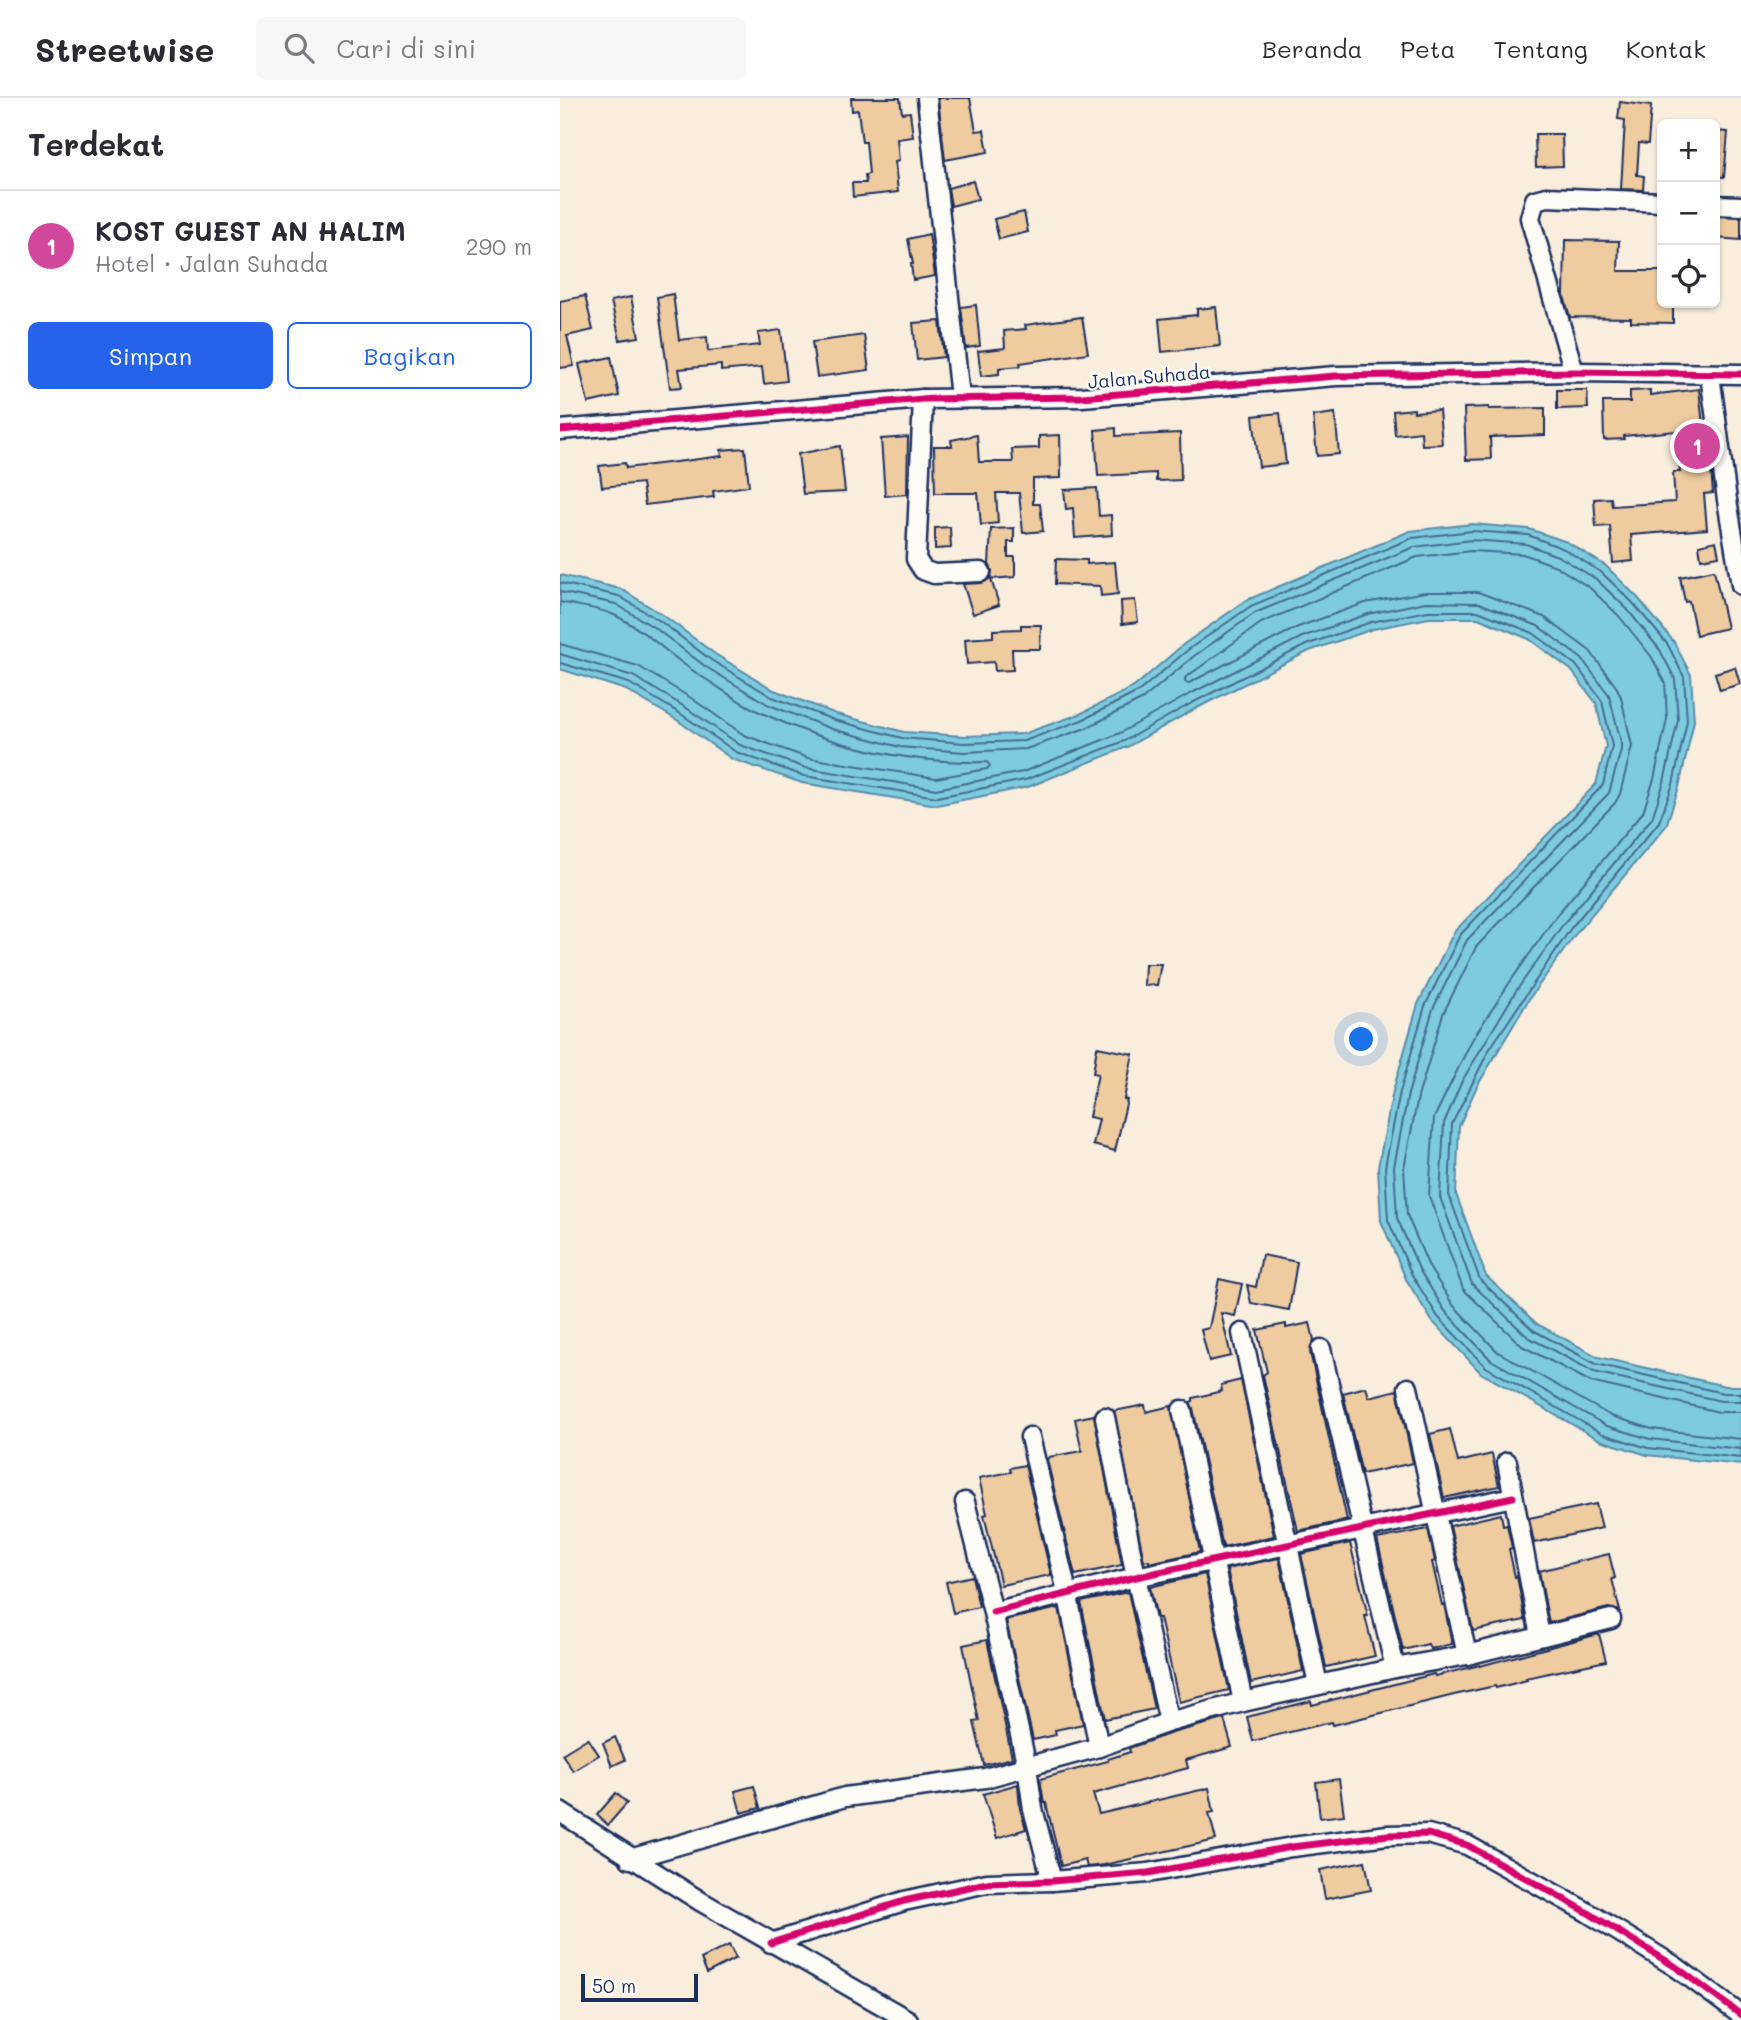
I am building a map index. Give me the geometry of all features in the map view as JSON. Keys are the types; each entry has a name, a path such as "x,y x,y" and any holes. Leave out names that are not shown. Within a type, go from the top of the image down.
{"street":[{"path":"927,98 960,397"},
{"path":"1574,372 1530,218 1535,200 1547,197 1657,202"},
{"path":"1720,205 1741,206"},
{"name":"Jalan Suhada","path":"560,430 923,399 1082,397 1336,376 1574,372 1741,374"},
{"path":"1710,374 1741,585"},
{"path":"923,399 916,559 923,570 934,574 981,572"},
{"path":"1242,1333 1318,1685"},
{"path":"1321,1349 1395,1668"},
{"path":"1408,1388 1467,1655"},
{"path":"1182,1410 1243,1702"},
{"path":"1105,1417 1136,1577 1169,1722"},
{"path":"1030,1437 1067,1592 1099,1747"},
{"path":"1507,1462 1541,1636"},
{"path":"993,1612 1067,1592 1513,1497"},
{"path":"965,1502 993,1612 1034,1809 1052,1881"},
{"path":"631,1859 845,1797 985,1778 1099,1747 1169,1722 1243,1702 1467,1655 1611,1619"},
{"path":"560,1812 631,1859 908,2020"},
{"path":"771,1942 904,1901 987,1883 1148,1873 1292,1847 1388,1835 1428,1834 1467,1845 1587,1912 1676,1967 1741,2015"}],"water":[{"path":"1472,524 1529,529 1567,542 1606,566 1638,598 1674,642 1691,675 1694,721 1679,787 1666,826 1577,932 1529,999 1476,1088 1459,1126 1456,1194 1486,1276 1537,1324 1598,1357 1725,1386 1741,1386 1741,1465 1647,1455 1600,1440 1481,1373 1432,1321 1406,1279 1381,1221 1378,1167 1393,1091 1418,1004 1454,932 1596,784 1606,746 1596,703 1571,670 1529,639 1478,618 1429,618 1373,629 1309,651 1127,747 1028,787 937,805 802,783 732,759 677,720 626,690 560,669 560,575 621,589 663,615 715,654 774,690 836,714 904,732 964,736 1023,734 1080,714 1134,687 1184,644 1247,600 1410,531"}],"building":[{"path":"851,98 900,98 902,113 910,112 913,137 897,139 899,161 895,162 898,192 853,197 852,183 866,183 865,175 869,174 866,142 862,142 858,110 852,111"},
{"path":"938,98 970,98 976,131 984,130 988,152 945,160"},
{"path":"1620,102 1651,106 1648,144 1639,143 1637,175 1644,176 1643,190 1621,189 1625,120 1618,119"},
{"path":"1720,131 1728,132 1724,177 1720,177"},
{"path":"1535,134 1562,134 1563,166 1536,167"},
{"path":"973,181 978,199 951,206 948,188"},
{"path":"1024,212 1028,232 999,239 994,219"},
{"path":"1720,216 1741,217 1741,240 1720,238"},
{"path":"929,234 935,276 913,280 908,239"},
{"path":"1565,240 1619,241 1618,271 1657,271 1657,308 1673,308 1673,323 1631,322 1631,318 1570,317 1564,296"},
{"path":"673,294 679,340 707,337 708,351 760,345 758,333 781,330 787,381 764,384 762,367 721,371 721,365 679,369 682,387 670,388 657,297"},
{"path":"585,296 593,330 567,336 574,366 560,368 560,301"},
{"path":"631,297 639,337 620,340 611,301"},
{"path":"976,305 980,346 966,348 961,307"},
{"path":"1216,307 1220,346 1162,352 1159,319 1197,315 1197,309"},
{"path":"1082,317 1088,353 1020,363 1021,366 999,368 999,374 981,376 978,351 1005,348 1004,331 1026,329 1025,325"},
{"path":"940,321 944,357 917,360 913,323"},
{"path":"864,335 869,370 817,377 812,342"},
{"path":"611,357 619,396 588,403 579,364"},
{"path":"1699,389 1713,493 1704,494 1707,529 1631,535 1633,561 1613,563 1610,526 1596,527 1594,499 1611,498 1612,506 1675,502 1673,472 1680,472 1676,431 1604,440 1603,402 1630,402 1630,391 1650,390 1650,395"},
{"path":"1557,390 1587,390 1588,408 1557,409"},
{"path":"1464,408 1545,408 1545,435 1490,437 1491,459 1466,460"},
{"path":"1414,409 1414,412 1439,410 1442,444 1422,445 1421,432 1395,435 1393,411"},
{"path":"1280,413 1286,464 1259,467 1253,416"},
{"path":"1335,413 1339,454 1317,456 1313,416"},
{"path":"1116,428 1116,436 1180,433 1181,480 1156,481 1156,473 1098,476 1095,430"},
{"path":"977,435 979,462 1013,462 1012,449 1039,448 1039,436 1060,435 1061,478 1033,479 1033,504 1040,504 1043,531 1023,533 1019,493 996,493 998,523 981,525 978,493 935,493 934,446 952,446 951,440"},
{"path":"908,437 907,494 885,496 881,439"},
{"path":"840,446 845,492 803,494 798,454"},
{"path":"745,448 749,486 713,491 714,497 645,505 642,483 602,487 599,466 625,463 626,468 684,461 722,456 721,450"},
{"path":"1097,488 1099,516 1111,515 1112,535 1075,538 1073,508 1066,509 1064,490"},
{"path":"950,527 951,548 935,549 935,528"},
{"path":"1014,528 1014,542 1008,542 1008,557 1015,557 1015,577 991,579 999,605 973,614 963,584 982,583 991,577 991,529"},
{"path":"1716,541 1719,556 1701,559 1699,545"},
{"path":"1056,559 1087,560 1087,564 1115,562 1118,594 1101,596 1100,586 1055,584"},
{"path":"1714,570 1727,628 1696,635 1689,601 1685,602 1680,577"},
{"path":"1135,600 1138,622 1122,624 1121,601"},
{"path":"1021,625 1041,625 1040,649 1012,649 1013,670 995,671 994,662 967,664 965,639 993,637 993,630 1021,629"},
{"path":"1735,667 1740,684 1720,690 1715,673"},
{"path":"1145,964 1161,964 1157,985 1144,986"},
{"path":"1097,1047 1133,1054 1124,1099 1127,1100 1115,1151 1093,1145 1099,1119 1089,1117 1098,1074 1093,1073"},
{"path":"1262,1255 1297,1262 1289,1310 1251,1303 1247,1285 1256,1287"},
{"path":"1219,1279 1242,1284 1235,1316 1221,1313 1231,1356 1209,1361 1201,1330 1209,1328"},
{"path":"1310,1323 1314,1340 1310,1352 1347,1520 1298,1531 1263,1375 1267,1372 1257,1330 1286,1324 1286,1328"},
{"path":"1241,1380 1274,1536 1223,1547 1190,1402 1193,1398 1222,1391 1221,1385"},
{"path":"1366,1387 1369,1397 1397,1390 1413,1463 1362,1474 1343,1393"},
{"path":"1145,1405 1146,1412 1171,1406 1200,1552 1149,1563 1149,1560 1144,1561 1114,1411"},
{"path":"1094,1415 1122,1565 1075,1575 1047,1460 1049,1457 1082,1451 1075,1419"},
{"path":"1450,1429 1458,1462 1492,1454 1499,1486 1444,1498 1430,1434"},
{"path":"1025,1465 1051,1575 1001,1585 984,1515 987,1514 979,1478 1011,1472 1010,1468"},
{"path":"1596,1504 1602,1528 1534,1543 1529,1518"},
{"path":"1501,1514 1503,1525 1507,1524 1512,1548 1509,1549 1525,1620 1473,1631 1450,1526"},
{"path":"1428,1529 1435,1561 1432,1562 1452,1644 1430,1649 1428,1644 1403,1650 1377,1539"},
{"path":"1350,1543 1375,1656 1326,1667 1301,1554"},
{"path":"1609,1554 1620,1611 1608,1608 1549,1623 1539,1571"},
{"path":"1279,1558 1303,1671 1251,1683 1227,1569"},
{"path":"1205,1574 1229,1690 1179,1702 1160,1618 1157,1618 1150,1587"},
{"path":"972,1576 979,1607 953,1613 946,1582"},
{"path":"1128,1592 1154,1709 1105,1719 1081,1602"},
{"path":"1059,1608 1083,1724 1055,1730 1056,1735 1033,1740 1006,1620"},
{"path":"1599,1634 1606,1661 1253,1741 1247,1717 1311,1701 1312,1705 1434,1674 1435,1676 1480,1666"},
{"path":"987,1640 1012,1758 984,1765 974,1722 979,1721 963,1645"},
{"path":"1224,1719 1232,1747 1186,1760 1188,1768 1093,1794 1099,1814 1209,1788 1214,1812 1209,1813 1216,1840 1104,1865 1087,1867 1085,1860 1061,1866 1040,1779 1108,1761 1130,1752 1129,1748"},
{"path":"615,1737 625,1760 612,1766 603,1743"},
{"path":"588,1738 599,1755 573,1771 562,1754"},
{"path":"1339,1779 1344,1815 1320,1818 1316,1782"},
{"path":"1018,1784 1020,1809 1026,1829 997,1838 983,1794"},
{"path":"754,1786 760,1808 741,1813 735,1791"},
{"path":"616,1793 627,1803 608,1825 597,1815"},
{"path":"1365,1861 1371,1890 1325,1899 1320,1870"},
{"path":"729,1945 736,1958 707,1973 701,1959"}],"cycle path":[{"path":"560,430 923,399 1082,397 1336,376 1574,372 1741,374"},
{"path":"993,1612 1136,1577 1513,1497"},
{"path":"771,1943 904,1901 987,1883 1148,1873 1292,1847 1388,1835 1428,1834 1467,1845 1587,1912 1676,1967 1741,2015"}],"place":[{"name":"KOST GUEST AN HALIM","path":"1697,446"}]}
